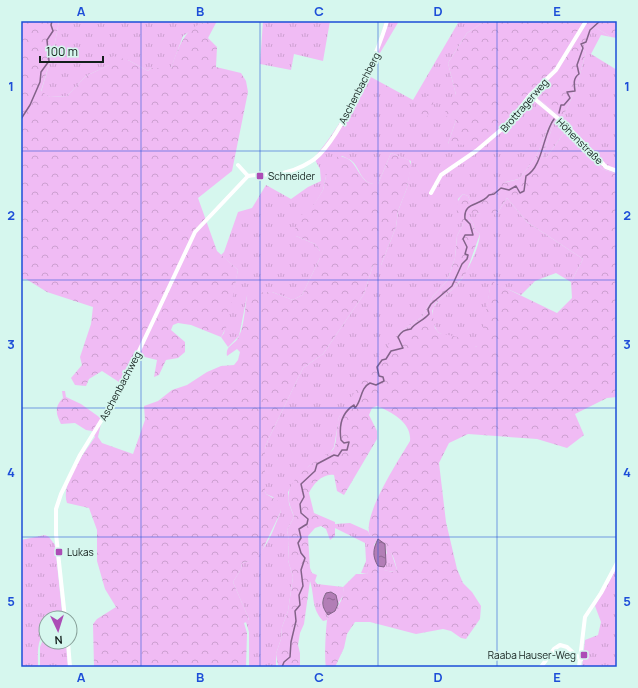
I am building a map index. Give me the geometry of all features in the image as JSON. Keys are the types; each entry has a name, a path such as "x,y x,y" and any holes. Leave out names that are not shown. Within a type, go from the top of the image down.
{"street":[{"name":"Aschenbachberg","path":"248,176 282,173 306,165 319,155 337,130 359,92 378,49 387,21"},
{"name":"Brottragerweg","path":"431,193 441,175 463,162 503,130 535,90 556,70 586,21"},
{"name":"Höhenstraße","path":"535,90 534,94 536,100 566,125 606,166 617,171"},
{"path":"238,165 248,176"},
{"name":"Aschenbachweg","path":"64,610 56,534 56,509 61,494 80,455 122,387 195,232 248,176"},
{"path":"579,667 584,618 601,593 617,562"},
{"path":"541,667 554,649 560,645 567,646 580,660"},
{"path":"69,650 70,667"}],"green space":[{"path":"21,21 59,21 54,48 41,91 50,97 67,96 86,76 109,65 113,56 128,60 148,71 151,68 171,68 181,43 191,30 206,22 217,21 208,38 217,47 216,67 241,73 246,81 248,92 232,171 198,198 217,251 238,270 227,326 221,337 191,325 178,323 173,325 171,330 185,342 185,352 178,358 166,360 159,375 154,377 157,360 137,355 122,384 102,371 89,379 86,386 75,385 71,378 82,365 80,357 91,324 93,307 47,292 26,279 21,279"},
{"path":"59,21 205,21 183,36 171,68 151,68 148,71 128,60 109,65 86,76 67,96 50,97 41,92 54,48"},
{"path":"263,21 330,21 323,61 294,54 291,70 260,64"},
{"path":"385,21 399,21 380,53 369,76 413,100 458,23 456,21 485,21 467,33 448,63 456,95 456,120 448,144 502,129 515,111 534,95 562,118 573,94 586,52 581,49 593,26 611,37 601,35 591,54 617,70 617,174 602,169 566,130 546,158 542,158 555,119 552,119 536,157 519,179 506,182 476,201 470,201 468,196 463,194 458,199 463,224 457,236 455,258 447,281 433,296 422,317 399,333 339,417 334,447 330,453 309,466 288,492 289,504 294,517 287,530 289,540 288,560 293,577 288,611 282,627 281,639 276,654 276,667 249,667 249,632 246,622 249,620 233,582 241,569 242,563 257,556 267,543 281,511 273,497 266,494 265,491 265,449 303,368 323,354 364,294 373,265 381,265 396,227 398,211 407,188 411,161 391,153 378,184 372,184 365,180 353,162 342,156 326,176 323,190 296,236 315,244 320,251 320,258 302,295 293,300 272,292 247,296 239,336 228,347 221,337 224,333 238,270 221,255 224,252 238,212 252,208 266,185 291,199 308,187 321,181 320,169 314,158 337,127 357,93 373,58"},
{"path":"485,21 617,21 617,38 611,37 593,26 581,49 586,52 573,94 562,118 534,95 515,111 502,129 489,140 469,145 448,144 456,120 443,115 456,95 448,63 467,33"},
{"path":"433,93 434,100 430,111 425,121 421,120 417,112 427,104 427,96"},
{"path":"552,119 555,119 542,158 546,158 566,130 602,169 617,174 617,397 607,398 575,414 584,435 567,448 537,439 468,434 449,443 439,463 446,522 457,569 463,583 472,592 481,606 480,619 466,639 461,638 451,631 443,629 416,634 370,622 355,622 347,634 344,648 335,667 326,667 325,657 328,615 338,607 343,595 343,587 356,574 367,574 370,567 393,572 397,570 391,553 381,541 370,535 369,526 376,502 410,441 410,435 408,429 395,415 377,406 372,408 369,415 377,431 377,439 344,495 337,491 334,475 322,477 313,486 309,493 314,513 335,522 335,536 330,540 326,529 321,526 315,528 308,536 310,568 312,573 317,575 315,581 310,581 304,624 300,633 298,645 300,665 298,667 285,667 278,665 276,654 281,639 282,627 288,611 293,577 288,560 289,540 287,530 294,517 289,499 290,488 296,478 305,469 333,450 336,442 339,417 377,357 399,333 422,317 433,296 447,281 455,258 457,236 463,224 457,213 457,205 460,198 463,194 468,196 470,201 476,201 495,185 519,179 536,157","holes":["507,198 527,222 583,259 571,282 572,298 557,313 491,281 480,347 476,347 472,340 439,333 435,328 432,311 436,303 454,288 466,273 480,234 475,230 469,217 469,213 481,214 487,219 498,212"]},
{"path":"391,153 409,160 411,166 407,188 398,211 396,227 381,265 373,265 364,294 323,354 303,368 265,449 265,491 266,494 278,501 281,511 260,555 254,560 242,563 241,569 233,582 249,621 244,623 247,633 246,667 94,667 93,624 97,619 116,607 105,589 97,561 97,530 89,508 67,503 66,495 70,478 80,459 95,437 92,431 86,430 75,423 61,424 58,417 57,408 58,404 63,398 62,391 65,391 66,397 81,404 102,419 98,437 102,443 133,454 145,420 144,406 158,401 172,390 187,385 207,372 221,366 234,365 238,360 240,352 237,349 227,356 227,350 240,334 247,296 250,293 272,292 293,300 302,295 320,258 320,251 315,244 296,236 295,229 303,213 310,211 323,190 326,176 336,157 344,157 349,160 354,164 365,180 378,184"},
{"path":"507,198 527,222 583,259 571,282 556,273 535,281 521,295 491,282 481,347 477,347 439,333 433,322 433,310 439,301 454,288 463,277 471,263 477,247 480,234 475,230 469,217 469,212 481,214 498,212"},
{"path":"350,523 368,531 370,535 378,539 374,545 387,554 385,544 391,552 397,570 394,572 370,568 367,574 361,573 366,561 365,543 335,528 335,524"},
{"path":"45,535 49,537 55,545 62,610 38,610 38,667 21,667 21,540"},
{"path":"617,566 617,667 582,667 585,640 598,635 601,622 595,606"},
{"path":"310,581 315,581 317,584 343,587 344,594 338,604 336,595 331,592 325,594 323,604 328,615 327,620 323,621 317,612"},
{"path":"40,650 67,650 68,667 40,667"}],"water":[{"path":"378,539 385,544 386,563 384,567 378,566 374,556 374,549"},
{"path":"331,592 336,595 338,604 335,611 328,615 323,607 323,599 326,593"}],"waterway":[{"path":"21,119 30,105 40,82 41,72 49,61 47,40 53,31 51,25 52,21"},
{"path":"559,113 561,105 564,105 570,98 567,92 575,91 575,79 579,74 577,65 583,48 581,44 586,42 590,30 600,21"},
{"path":"282,667 284,662 290,657 291,642 296,621 295,611 300,605 299,595 303,586 301,570 305,558 301,553 298,543 301,538 299,529 307,524 308,519 301,513 300,504 304,497 301,484 315,471 317,464 334,455 338,456 342,450 347,450 349,442 344,443 341,440 340,435 342,421 346,412 354,405 355,408 364,388 367,385 370,383 376,385 384,381 383,377 379,376 377,367 382,360 386,359 391,351 403,348 398,337 399,335 403,331 411,329 427,316 429,314 428,309 431,304 452,286 462,264 467,259 468,255 465,254 467,247 463,239 465,235 473,235 470,224 465,219 467,209 485,199 489,195 494,194 501,188 509,190 516,186 520,193 524,191 526,176 532,172 536,165 550,125 554,119"}],"place":[{"name":"Schneider","path":"260,176"},
{"name":"Lukas","path":"59,552"},
{"name":"Raaba Hauser-Weg","path":"584,655"}]}
